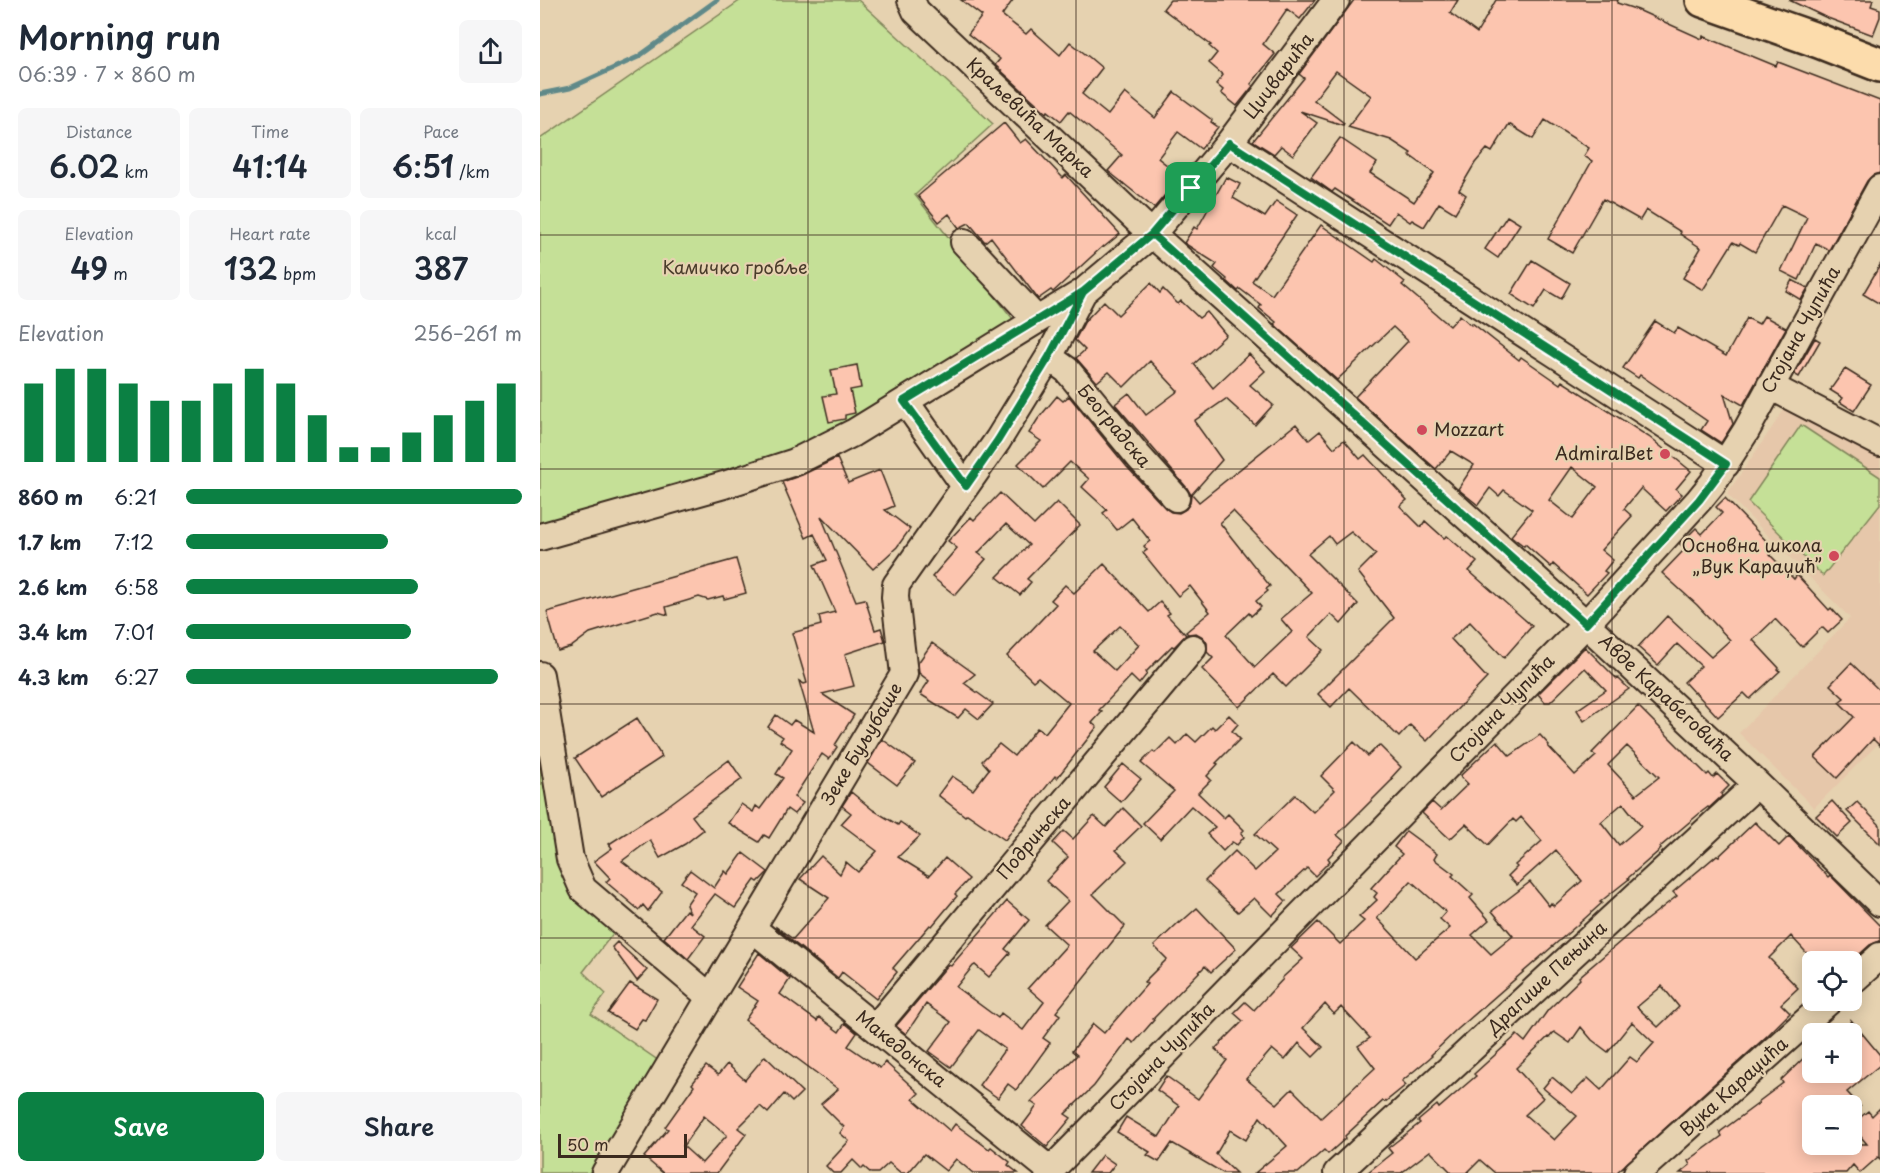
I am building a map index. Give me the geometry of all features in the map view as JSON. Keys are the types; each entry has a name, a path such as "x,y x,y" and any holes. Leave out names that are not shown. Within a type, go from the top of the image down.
{"main road":[{"path":"1703,0 1820,41 1880,65"}],"street":[{"name":"Краљевића Марка","path":"911,0 916,11 1152,234"},
{"name":"Цицварића","path":"1152,234 1229,143 1336,0"},
{"path":"1229,143 1726,464"},
{"name":"Стојана Чупића","path":"1049,1172 1586,624 1699,500 1726,464 1746,431 1880,188"},
{"name":"Зеке Буљубаше","path":"605,1173 904,674 895,597 896,585 998,440 1049,357 1083,292 1152,234"},
{"name":"Авде Карабеговића","path":"1152,234 1586,624 1880,903"},
{"path":"964,242 1037,320"},
{"path":"540,537 724,485 795,462 854,433 1083,292"},
{"name":"Београдска","path":"1049,357 1067,370 1176,498"},
{"path":"1770,386 1880,443"},
{"path":"904,401 966,486"},
{"name":"Подрињска","path":"875,1028 1193,648"},
{"path":"540,675 570,859 583,889 710,997"},
{"name":"Драгише Пењина","path":"1337,1173 1757,784"},
{"name":"Македонска","path":"752,928 1049,1172"},
{"path":"1862,972 1880,956"},
{"name":"Вука Караџића","path":"1637,1173 1818,1011"}],"shaded area":[{"name":"Основна школа „Вук Караџић”","path":"1788,404 1880,452 1880,742 1814,808 1739,733 1850,618 1727,494"}],"green space":[{"name":"Камичко гробље","path":"741,0 858,0 993,124 915,195 1024,333 801,453 540,533 540,139"},
{"path":"1801,425 1880,477 1880,504 1823,576 1748,502"},
{"path":"553,760 583,889 578,903 615,931 583,972 606,994 591,1014 659,1061 589,1173 540,1173 540,763"}],"building":[{"path":"961,0 1013,0 1002,15 1026,34 1031,29 1060,55 1070,42 1102,68 1082,94 1108,115 1125,93 1155,118 1174,92 1218,127 1201,149 1178,132 1158,158 1181,176 1154,208 1108,171 1122,155 1069,111 1061,121 1048,111 1047,113 995,65 1000,59 968,34 982,16"},
{"path":"1170,0 1315,0 1300,19 1287,9 1263,44 1275,54 1237,106 1221,93 1223,90 1216,84 1223,75 1209,63 1217,53 1209,46 1211,45 1163,9"},
{"path":"1354,0 1458,0 1450,13 1477,33 1496,0 1618,0 1617,3 1702,39 1703,36 1776,66 1778,62 1880,101 1880,173 1873,175 1867,181 1829,250 1816,243 1799,280 1781,271 1807,217 1782,205 1755,252 1740,243 1739,245 1733,242 1703,290 1683,278 1701,248 1646,210 1640,220 1603,199 1572,253 1548,239 1592,161 1584,156 1589,148 1545,120 1533,139 1509,124 1492,152 1487,149 1475,163 1459,190 1466,195 1455,213 1439,203 1424,227 1412,220 1410,222 1396,212 1388,224 1335,189 1332,192 1311,177 1340,138 1377,163 1370,173 1414,202 1434,173 1409,155 1411,153 1391,140 1348,127 1371,96 1336,71 1314,100 1344,123 1343,125 1300,111 1317,123 1293,155 1281,146 1274,154 1253,141 1304,78 1299,74"},
{"path":"1789,0 1873,0 1871,6 1880,9 1880,17 1873,35 1825,17"},
{"path":"1004,123 1020,143 1026,139 1063,178 1066,175 1120,234 1103,246 1053,292 1051,290 1038,299 991,237 985,242 969,223 959,228 949,214 939,222 918,196"},
{"path":"1226,177 1240,184 1233,198 1265,217 1276,201 1297,215 1252,281 1272,295 1321,225 1374,262 1376,259 1405,282 1402,285 1450,326 1460,315 1519,360 1521,357 1560,384 1562,381 1649,437 1691,471 1676,489 1682,494 1666,511 1641,488 1624,509 1632,516 1601,550 1613,560 1604,571 1607,573 1587,594 1553,564 1551,567 1525,544 1524,546 1511,536 1532,510 1504,490 1499,496 1490,488 1478,505 1458,489 1474,465 1451,451 1436,469 1355,397 1408,341 1393,327 1337,380 1274,324 1276,322 1259,308 1261,305 1240,289 1238,291 1226,280 1214,268 1217,264 1184,243 1194,227 1197,229","holes":["1572,467 1597,487 1573,519 1549,500"]},
{"path":"1507,216 1520,224 1498,258 1485,249"},
{"path":"1532,260 1570,283 1561,299 1546,290 1534,309 1511,294"},
{"path":"1880,265 1880,304 1863,294"},
{"path":"1792,280 1808,288 1801,300 1786,291"},
{"path":"1151,283 1160,293 1163,289 1178,304 1181,301 1199,318 1207,312 1226,335 1194,364 1213,388 1249,354 1265,371 1250,385 1273,405 1255,425 1226,399 1194,421 1222,460 1192,494 1199,502 1296,424 1309,440 1320,431 1334,448 1344,440 1360,459 1365,455 1407,500 1400,506 1421,527 1425,521 1444,538 1447,536 1477,562 1469,571 1532,626 1504,658 1470,622 1451,639 1487,678 1427,741 1410,725 1399,737 1349,688 1331,707 1318,694 1394,618 1358,572 1376,554 1351,532 1335,544 1329,536 1308,554 1358,604 1341,624 1331,614 1309,637 1323,650 1286,687 1273,674 1239,707 1202,669 1213,658 1207,652 1207,643 1203,637 1196,633 1186,632 1210,612 1190,586 1178,596 1143,553 1147,550 1144,546 1150,541 1132,518 1117,530 1103,513 1107,510 1082,487 1089,479 1070,462 1043,489 1018,464 1041,441 1029,433 1038,419 1057,396 1063,401 1069,396 1127,467 1165,508 1179,513 1186,509 1191,495 1187,488 1115,404 1129,393 1146,415 1178,391 1150,361 1124,387 1109,372 1097,382 1076,358 1085,350 1075,340 1085,321 1104,301 1118,315","holes":["1233,511 1312,593 1281,619 1292,632 1255,667 1226,635 1249,613 1251,616 1261,607 1256,601 1268,591 1266,589 1270,586 1220,523"]},
{"path":"1764,316 1786,328 1743,405 1724,394 1733,424 1721,443 1701,430 1707,421 1640,375 1638,378 1623,368 1655,321 1674,333 1678,328 1726,356 1747,318 1759,324"},
{"path":"1815,338 1820,341 1799,377 1794,374"},
{"path":"857,365 861,388 850,390 855,413 845,415 845,419 829,422 823,396 836,394 831,370"},
{"path":"1845,369 1871,385 1854,411 1840,402 1843,398 1830,390"},
{"path":"837,458 848,483 880,470 894,506 885,510 910,529 897,547 873,569 821,516 856,601 865,599 875,630 881,628 885,641 845,654 854,686 822,694 854,715 829,759 822,754 794,797 803,803 794,814 787,809 769,838 764,835 759,842 728,823 741,804 753,812 756,806 760,809 783,778 776,774 792,749 780,741 783,737 768,727 776,715 790,725 794,720 814,732 799,681 807,683 792,633 821,625 819,616 835,612 814,565 827,560 814,534 806,538 782,482"},
{"path":"1000,493 1034,525 1057,502 1080,525 1027,579 1031,582 1020,595 997,577 1029,545 1006,524 978,553 986,559 955,595 932,577 957,548 948,541 971,517 974,520"},
{"path":"1725,498 1775,550 1770,555 1794,579 1797,575 1829,610 1831,608 1842,620 1828,633 1822,627 1802,647 1775,619 1753,640 1780,671 1750,699 1744,693 1718,717 1684,682 1701,666 1677,644 1658,665 1638,647 1667,616 1711,657 1730,640 1662,573 1685,549 1680,544 1696,528 1702,534 1722,513 1716,507"},
{"path":"736,559 746,593 724,599 723,596 708,600 699,597 666,607 668,615 658,612 590,633 571,647 558,651 547,612"},
{"path":"1104,564 1149,612 1160,602 1170,613 1167,615 1186,635 1146,672 1147,674 1139,684 1131,676 1099,710 1102,712 1092,723 1097,727 1005,840 967,814 965,816 938,795 952,776 973,790 989,769 982,761 999,744 1014,756 1037,728 1045,733 1069,703 1038,677 1033,681 1007,656 1056,604 1051,600 1065,585 1074,593","holes":["1120,626 1139,645 1115,671 1093,651"]},
{"path":"932,643 975,674 964,683 993,704 979,719 966,709 958,718 920,694 929,681 919,673 918,663"},
{"path":"1585,647 1629,689 1584,721 1577,710 1606,690 1585,668 1550,702 1545,702 1538,694"},
{"path":"1851,663 1880,691 1880,746 1873,739 1837,778 1815,757 1854,717 1839,702 1844,698 1830,685"},
{"path":"1638,706 1707,775 1709,773 1713,778 1717,774 1729,786 1709,808 1660,847 1661,849 1629,879 1600,902 1602,903 1458,1029 1432,1056 1402,1081 1406,1085 1385,1102 1383,1101 1328,1154 1324,1150 1298,1173 1255,1173 1287,1146 1260,1117 1246,1140 1230,1130 1216,1154 1236,1173 1223,1173 1172,1143 1159,1162 1147,1155 1150,1152 1117,1132 1126,1117 1159,1137 1179,1106 1157,1090 1166,1076 1198,1099 1227,1060 1215,1049 1243,1021 1234,1013 1245,1002 1254,1010 1282,978 1303,959 1291,948 1318,922 1340,944 1364,921 1359,917 1377,900 1374,897 1377,893 1371,888 1402,854 1394,847 1406,831 1437,854 1434,859 1454,874 1452,876 1473,895 1470,898 1489,920 1472,935 1491,954 1513,936 1492,911 1530,882 1549,906 1551,903 1554,906 1582,881 1556,850 1517,885 1508,876 1517,867 1515,865 1542,841 1521,817 1516,822 1513,819 1488,845 1466,824 1450,839 1422,813 1432,802 1441,810 1468,784 1460,776 1497,741 1510,756 1540,735 1575,775 1596,756 1592,753","holes":["1627,746 1659,777 1636,795 1608,765","1623,803 1641,826 1619,845 1601,822","1411,881 1446,912 1440,919 1450,928 1415,958 1377,918","1325,1004 1334,1014 1341,1007 1370,1038 1358,1046 1375,1068 1321,1118 1292,1089 1277,1104 1246,1079 1272,1049 1285,1060 1299,1043 1313,1057 1323,1047 1303,1028"]},
{"path":"1229,715 1238,724 1232,731 1240,739 1216,763 1218,764 1207,776 1211,780 1198,793 1224,818 1228,814 1244,830 1241,833 1244,837 1237,845 1232,842 1223,851 1207,834 1215,827 1191,806 1160,839 1143,823 1174,791 1141,763 1170,738 1177,745 1187,734 1196,742 1212,726 1215,729"},
{"path":"637,718 662,757 601,797 575,758"},
{"path":"882,739 915,763 897,785 868,763"},
{"path":"1354,742 1368,756 1379,745 1401,767 1391,778 1393,779 1337,835 1344,841 1328,858 1330,861 1315,876 1307,868 1279,894 1286,901 1272,916 1254,898 1238,912 1205,881 1235,851 1255,871 1275,852 1255,834 1295,795 1313,812 1335,790 1321,776"},
{"path":"729,760 742,779 692,816 703,830 685,844 660,858 650,840 622,861 662,892 648,911 643,905 639,910 606,882 610,878 594,861 612,848 609,844 662,810"},
{"path":"1123,764 1141,779 1121,802 1104,787"},
{"path":"851,792 873,810 898,825 900,822 920,836 898,857 929,876 945,858 969,879 932,926 930,925 893,968 897,972 876,999 842,972 838,978 776,928 793,939 829,898 800,879 821,856 840,874 846,862 858,872 877,851 841,824 851,813 842,806"},
{"path":"1832,801 1852,823 1837,837 1816,816"},
{"path":"1857,802 1880,825 1880,844 1847,811"},
{"path":"1123,808 1141,826 1116,850 1127,861 1093,894 1125,926 1056,1012 1060,1015 1043,1038 1050,1043 1016,1090 1008,1084 998,1098 979,1085 1005,1049 979,1030 951,1067 929,1051 951,1022 926,1004 906,1034 896,1026 1007,901 1029,920 1005,949 1010,953 989,977 975,965 956,987 998,1018 1001,1013 1023,1030 1044,1002 1028,988 1067,945 1045,925 1068,901 1046,881 1068,857 1053,843 1064,831 1073,839 1094,816 1106,827"},
{"path":"1755,822 1779,846 1789,836 1880,926 1880,941 1870,945 1862,952 1805,951 1791,936 1769,958 1798,988 1781,1004 1790,1013 1616,1173 1495,1173 1480,1160 1467,1173 1452,1173 1430,1151 1401,1173 1367,1173 1392,1153 1388,1148 1420,1123 1418,1121 1437,1105 1439,1108 1476,1076 1474,1074 1517,1035 1525,1042 1548,1010 1580,979 1579,977 1677,896 1673,892 1717,855 1719,856","holes":["1662,986 1679,1007 1658,1027 1637,1007","1632,1022 1654,1043 1637,1062 1630,1057 1601,1090 1588,1078 1572,1094 1552,1077 1543,1088 1577,1116 1554,1140 1525,1115 1543,1098 1516,1068 1554,1032 1570,1043 1581,1027 1592,1040 1608,1052"]},
{"path":"743,853 768,872 758,882 755,880 735,908 715,894 691,925 705,936 688,959 664,938 686,910 690,913 686,905 695,892 681,882 690,870 714,888 725,871 728,874"},
{"path":"1197,908 1236,949 1211,972 1205,966 1153,1019 1134,1043 1129,1039 1094,1086 1065,1114 1071,1118 1047,1147 1022,1126 1037,1106 1031,1102 1077,1055 1072,1051 1093,1024 1104,1033 1147,984 1144,982 1167,959 1154,946"},
{"path":"617,942 647,970 637,981 612,947"},
{"path":"759,953 790,979 780,994 817,1021 819,1017 839,1032 845,1023 857,1033 848,1046 880,1068 885,1062 919,1093 913,1099 950,1131 955,1124 989,1149 991,1147 1010,1162 1008,1165 1018,1173 973,1173 956,1159 946,1171 924,1154 908,1173 901,1173 889,1163 878,1173 871,1173 864,1167 862,1169 853,1160 841,1173 833,1173 826,1166 849,1141 840,1133 844,1127 821,1104 838,1089 745,1020 758,1001 737,987"},
{"path":"630,983 657,999 645,1020 642,1019 635,1029 608,1013"},
{"path":"1862,1033 1880,1055 1880,1065 1862,1080"},
{"path":"765,1056 802,1092 792,1102 784,1094 768,1113 760,1106 738,1128 746,1134 717,1173 663,1173 644,1157 668,1129 665,1127 706,1066 718,1075 727,1064 745,1080","holes":["704,1116 727,1135 702,1163 683,1146"]},
{"path":"1802,1060 1802,1083 1858,1083 1847,1092 1850,1095 1802,1095 1802,1155 1862,1155 1862,1144 1867,1144 1862,1138 1862,1116 1868,1111 1872,1116 1880,1108 1880,1159 1878,1157 1860,1173 1853,1165 1846,1173 1680,1173 1690,1165 1688,1161 1722,1136 1720,1132 1783,1083 1781,1080"},
{"path":"1102,1155 1115,1164 1108,1173 1088,1173"}],"waterway":[{"path":"540,94 570,88 638,57 717,0"}],"place":[{"name":"Mozzart","path":"1422,430"},
{"name":"AdmiralBet","path":"1665,454"},
{"name":"Основна школа „Вук Караџић”","path":"1834,556"}],"route":[{"path":"1191,188 1152,234 1083,292 1049,357 998,440 966,486 904,401 1083,292 1152,234 1586,624 1699,500 1726,464 1229,143 1191,188"}]}
